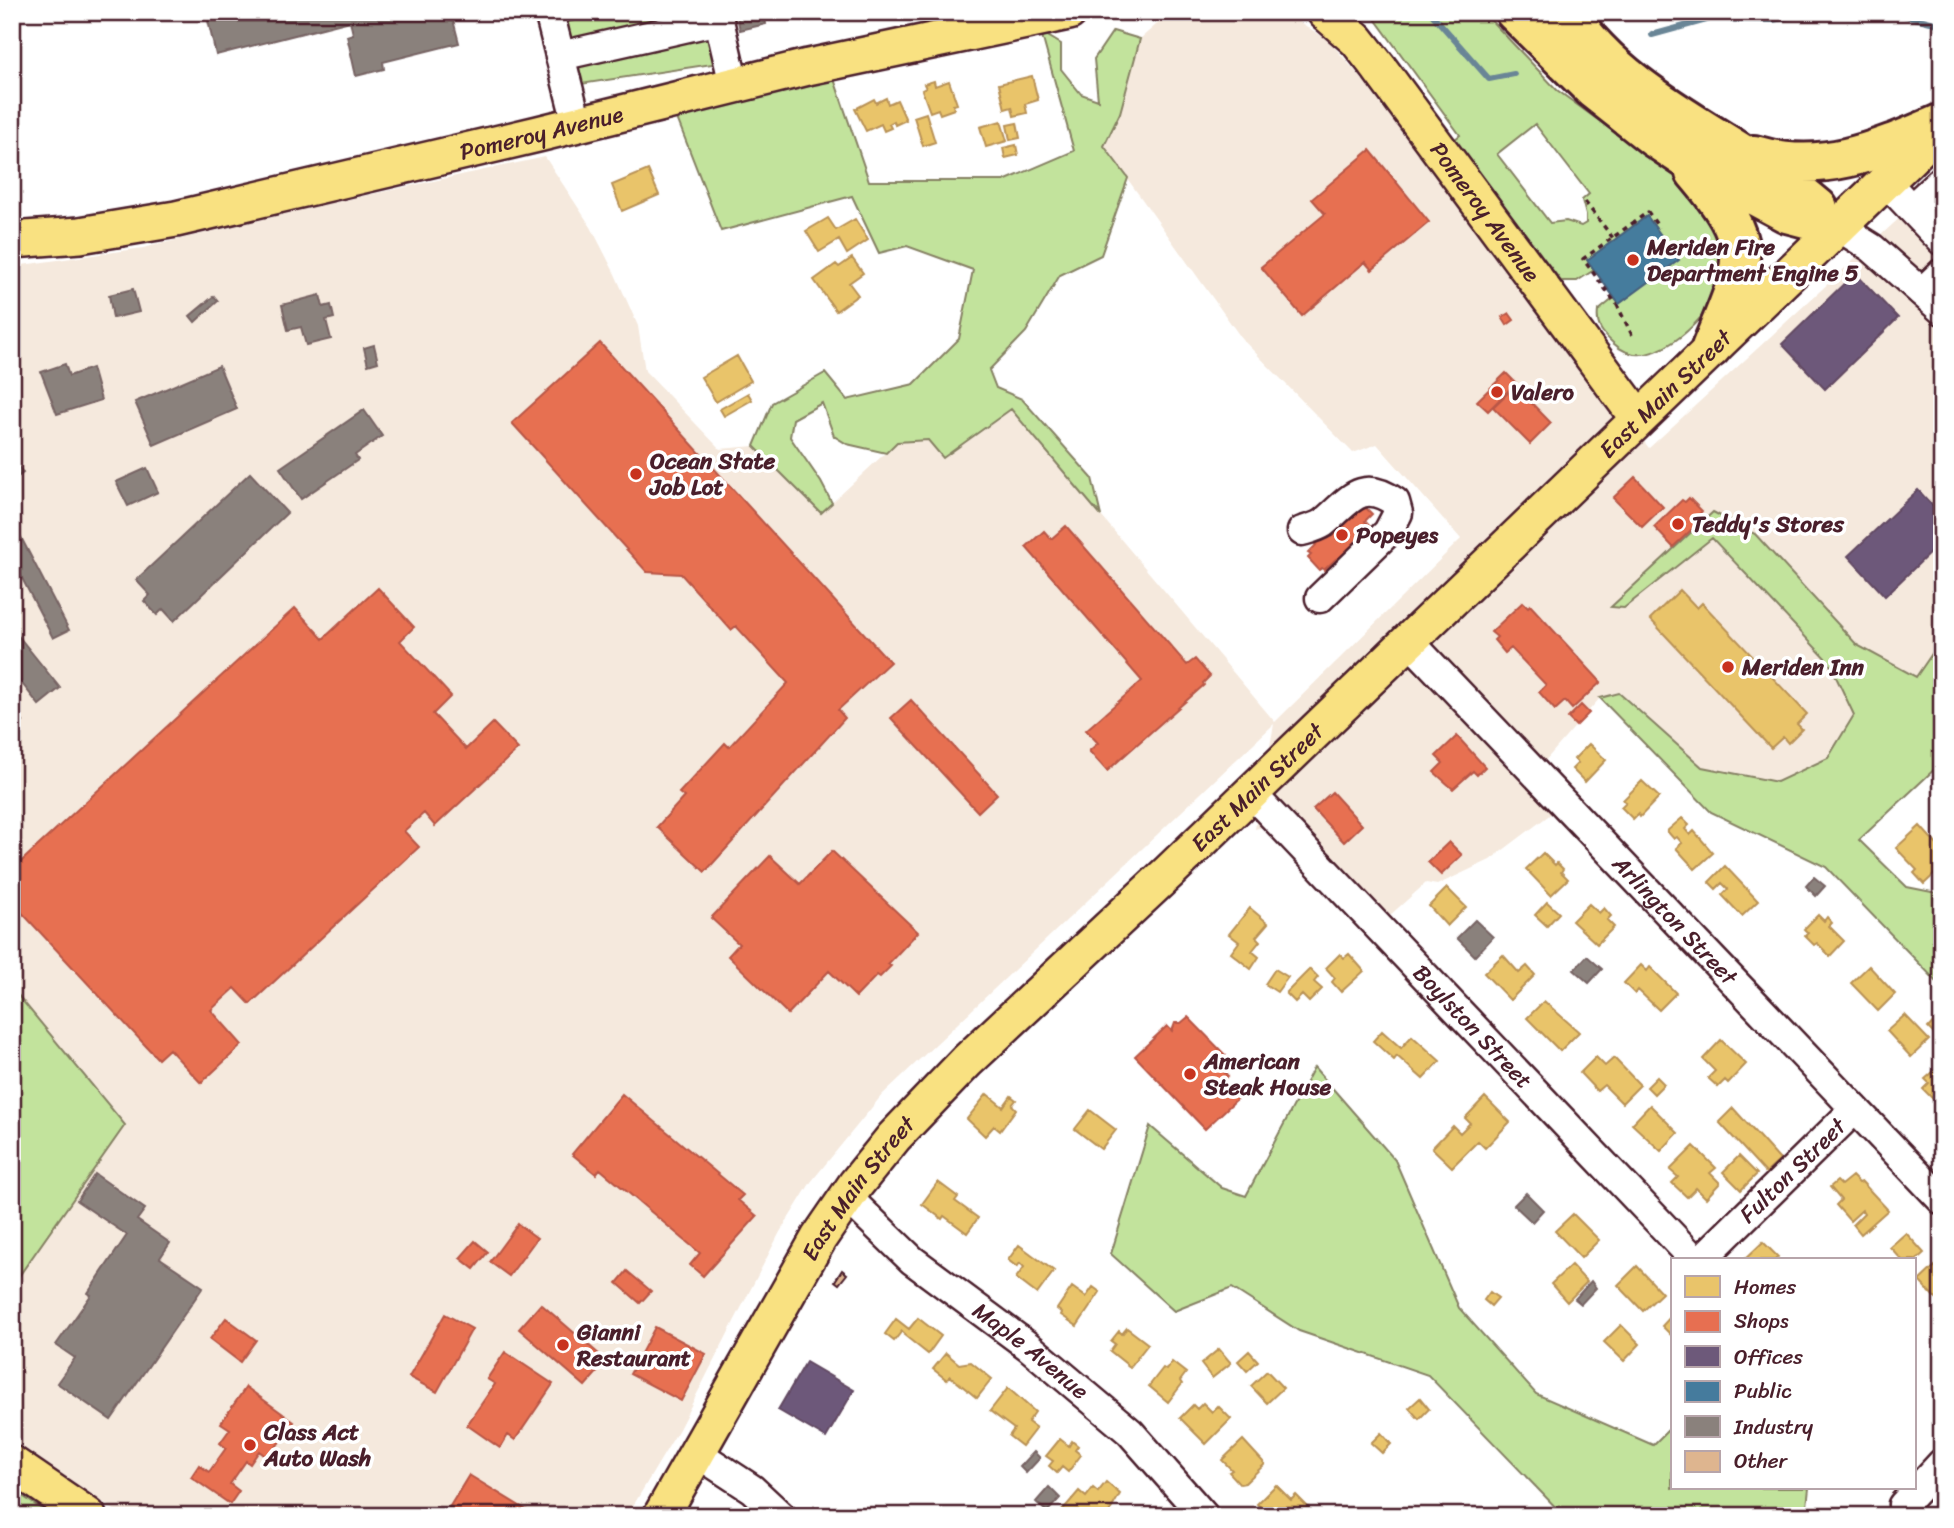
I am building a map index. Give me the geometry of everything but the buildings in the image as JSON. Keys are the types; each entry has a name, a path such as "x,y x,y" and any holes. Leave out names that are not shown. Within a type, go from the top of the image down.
{"highway":[{"path":"1515,12 1593,89 1674,150 1714,176 1787,213 1838,226"},
{"path":"1567,12 1596,47 1628,76 1678,115 1798,192 1838,226"},
{"path":"1731,149 1781,161 1825,163 1874,150 1937,140"},
{"path":"1674,150 1724,208 1741,244 1738,277 1711,348"}],"main road":[{"name":"Pomeroy Avenue","path":"12,240 80,235 176,219 808,67 1069,12"},
{"name":"Pomeroy Avenue","path":"1325,12 1357,40 1379,68 1638,418"},
{"name":"East Main Street","path":"662,1516 804,1264 847,1197 894,1137 967,1061 1251,793 1884,180 1937,140"},
{"path":"12,1464 88,1516"}],"street":[{"path":"549,12 577,123"},
{"path":"560,56 718,16 734,85"},
{"path":"1884,180 1938,233"},
{"path":"1912,208 1942,180"},
{"path":"1838,226 1935,292"},
{"path":"1302,531 1320,525 1354,494 1364,493 1380,506 1386,516 1388,532 1320,598"},
{"name":"Arlington Street","path":"1408,640 1942,1200"},
{"name":"Boylston Street","path":"1251,793 1693,1258"},
{"name":"Fulton Street","path":"1703,1258 1855,1109"},
{"name":"Maple Avenue","path":"847,1197 912,1260 1028,1346 1130,1432 1204,1516"},
{"path":"697,1453 752,1489 781,1516"},
{"path":"1905,1511 1942,1463"}],"path":[{"path":"1585,202 1612,238"},
{"path":"1632,335 1617,305 1583,260 1648,212 1659,228"}],"shaded area":[{"path":"1187,12 1287,14 1328,40 1378,97 1649,448 1942,179 1942,639 1917,677 1857,645 1755,534 1713,512 1611,607 1624,608 1711,538 1829,662 1854,714 1828,758 1778,782 1702,767 1619,693 1600,698 1544,762 1576,795 1490,860 1437,885 1426,883 1370,933 1271,829 1255,829 1274,724 882,1095 811,1182 780,1232 679,1429 627,1516 123,1516 12,1440 12,1286 125,1125 12,988 12,263 22,265 143,248 317,206 545,157 591,227 615,274 638,326 645,371 720,449 754,446 821,513 897,442 928,439 944,458 1011,409 1275,722 1461,539 1377,444 1353,453 1242,339 1104,146 1120,113 1140,39 1165,17"}],"green space":[{"path":"533,12 712,12 719,63 555,88"},
{"path":"1370,12 1483,12 1557,90 1692,189 1730,238 1723,286 1712,304 1674,342 1658,350 1643,354 1627,352 1613,343 1601,329 1598,311 1614,298 1619,303 1587,260 1594,270 1577,281 1561,281 1454,140 1460,135","holes":["1535,124 1589,194 1582,200 1586,223 1581,226 1566,221 1550,223 1497,154"]},
{"path":"1113,31 1140,39 1120,113 1104,146 1128,178 1101,255 1060,275 1026,332 989,370 996,388 1022,399 1092,478 1101,516 1011,409 943,458 928,440 897,442 886,453 847,444 834,436 822,403 793,419 790,437 832,503 821,513 754,446 772,403 825,373 847,400 914,384 959,339 973,270 907,246 879,253 852,196 721,231 675,113 834,79 869,181 1004,181 1074,151 1041,32 1061,44 1061,69 1081,94 1098,100 1094,59"},
{"path":"1713,512 1755,534 1857,645 1916,677 1942,639 1942,765 1859,840 1907,887 1942,894 1942,987 1826,867 1711,812 1600,698 1619,693 1702,767 1777,782 1828,758 1854,715 1829,662 1712,538 1624,608 1611,607"},
{"path":"12,988 125,1125 12,1286 12,1103 19,1092 12,1088"},
{"path":"1314,1067 1395,1160 1459,1308 1536,1394 1653,1445 1671,1427 1671,1490 1809,1490 1806,1516 1564,1516 1428,1375 1299,1331 1232,1288 1174,1311 1111,1254 1150,1126 1222,1188 1246,1196"},
{"path":"12,1489 52,1516 12,1516"}],"waterway":[{"path":"1430,12 1489,79 1514,74"},
{"path":"1652,35 1710,19 1772,20 1818,12"},
{"path":"1892,12 1942,25"}],"place":[{"name":"Meriden Fire Department Engine 5","path":"1633,260"},
{"name":"Valero","path":"1497,392"},
{"name":"Ocean State Job Lot","path":"636,474"},
{"name":"Teddy's Stores","path":"1678,524"},
{"name":"Popeyes","path":"1342,535"},
{"name":"Meriden Inn","path":"1728,667"},
{"name":"American Steak House","path":"1190,1074"},
{"name":"Gianni Restaurant","path":"563,1345"},
{"name":"Class Act Auto Wash","path":"250,1445"}]}
